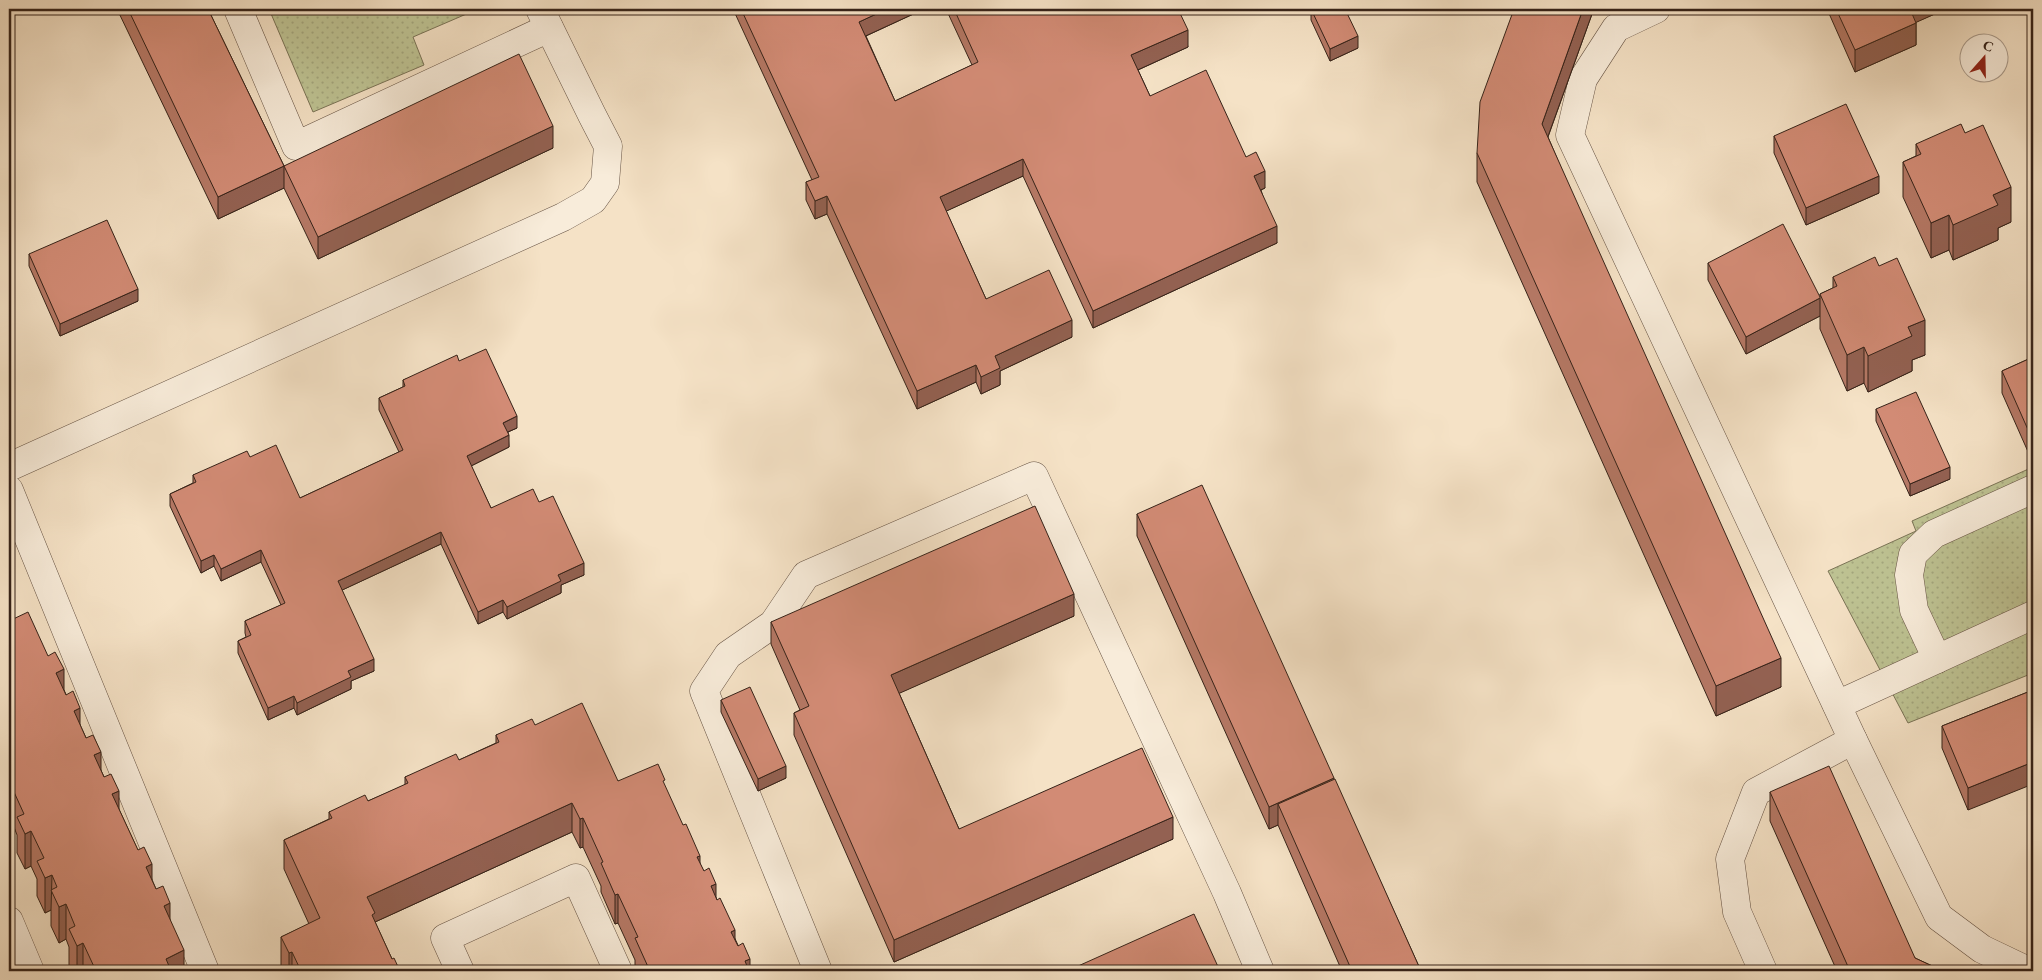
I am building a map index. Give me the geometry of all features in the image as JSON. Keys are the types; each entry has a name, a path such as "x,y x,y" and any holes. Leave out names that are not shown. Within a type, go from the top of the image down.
{"street":[{"path":"9,468 563,217 593,200 605,183 608,146 545,18 296,146 238,9"},
{"path":"1656,9 1616,28 1583,79 1570,136 1853,740 1940,917 1982,949 2028,971"},
{"path":"818,971 704,691 728,655 773,624 806,575 1034,476 1227,893 1260,971"},
{"path":"1937,659 1914,610 1909,575 1913,554 1934,534 2033,489"},
{"path":"9,490 205,971"},
{"path":"1837,705 2033,615"},
{"path":"1763,971 1737,912 1730,859 1756,792 1853,740"},
{"path":"460,971 445,938 576,878 618,971"},
{"path":"9,921 30,971"}],"green space":[{"path":"269,9 478,9 413,37 424,65 313,112"},
{"path":"2033,467 2033,673 1908,723 1828,571 1916,531 1912,521"}],"building":[{"path":"128,9 208,9 284,166 218,197"},
{"path":"741,9 887,9 859,22 895,101 978,62 954,9 1178,9 1188,30 1131,55 1150,96 1206,70 1246,157 1256,152 1265,171 1254,176 1277,226 1093,311 1023,159 940,197 986,299 1049,270 1072,320 995,356 1000,368 981,377 976,365 917,391 827,196 815,201 806,182 819,177"},
{"path":"1311,9 1345,9 1358,36 1330,49"},
{"path":"1514,9 1583,9 1542,124 1781,658 1716,686 1477,153 1480,102"},
{"path":"1836,9 1910,9 1916,23 1855,50"},
{"path":"519,54 553,126 318,237 284,166"},
{"path":"1846,104 1879,176 1806,208 1774,136"},
{"path":"1961,124 1965,133 1983,125 2011,187 1993,195 1998,205 1953,225 1949,215 1931,223 1903,162 1921,154 1916,144"},
{"path":"107,220 138,289 60,324 29,254"},
{"path":"1783,224 1820,298 1746,337 1708,263"},
{"path":"1875,257 1879,266 1897,258 1925,320 1908,327 1912,336 1868,356 1864,347 1847,355 1820,294 1837,286 1833,277"},
{"path":"486,349 517,416 503,423 509,435 467,456 491,508 533,489 539,502 553,496 584,563 558,575 561,581 507,607 503,600 478,612 441,532 338,581 374,659 348,671 351,677 297,703 294,696 268,708 238,641 251,635 245,621 285,603 261,550 221,569 214,555 201,561 170,494 196,482 193,475 247,451 250,457 276,445 300,498 403,450 379,398 405,386 403,380 457,355 459,361"},
{"path":"2033,357 2033,441 2002,371"},
{"path":"1916,392 1950,467 1910,484 1876,409"},
{"path":"1202,485 1334,778 1269,807 1137,514"},
{"path":"1035,506 1074,594 891,675 959,829 1142,748 1173,817 894,940 794,713 809,706 771,622"},
{"path":"28,612 48,656 55,652 64,669 56,673 66,695 73,691 80,708 74,711 86,738 93,735 101,752 94,755 104,777 111,774 119,791 112,794 138,850 144,847 152,864 146,867 156,889 163,886 170,903 164,906 184,950 166,959 169,966 159,971 151,971 150,969 145,971 96,971 83,943 77,946 69,929 75,926 66,904 59,907 51,890 57,887 52,875 45,878 37,861 44,858 31,831 25,834 17,817 24,814 14,792 9,794 9,621"},
{"path":"750,687 786,766 758,779 721,700"},
{"path":"2033,690 2033,762 1968,788 1942,726"},
{"path":"582,703 618,781 658,764 665,780 663,781 683,825 686,824 700,856 697,857 704,871 709,868 716,884 711,886 717,900 720,898 735,930 731,932 738,946 743,943 750,959 745,961 749,971 653,971 652,968 649,969 635,938 638,937 618,894 615,895 601,863 603,862 583,818 580,819 572,803 367,897 375,913 372,915 392,959 394,958 400,971 301,971 292,952 289,953 281,937 320,918 284,840 332,818 329,812 365,795 368,801 408,783 405,777 456,754 459,760 499,742 496,735 532,719 535,725"},
{"path":"1829,766 1915,958 1943,971 1850,971 1770,792"},
{"path":"1335,779 1421,971 1352,971 1278,804"},
{"path":"1194,914 1220,971 1067,971"}]}
